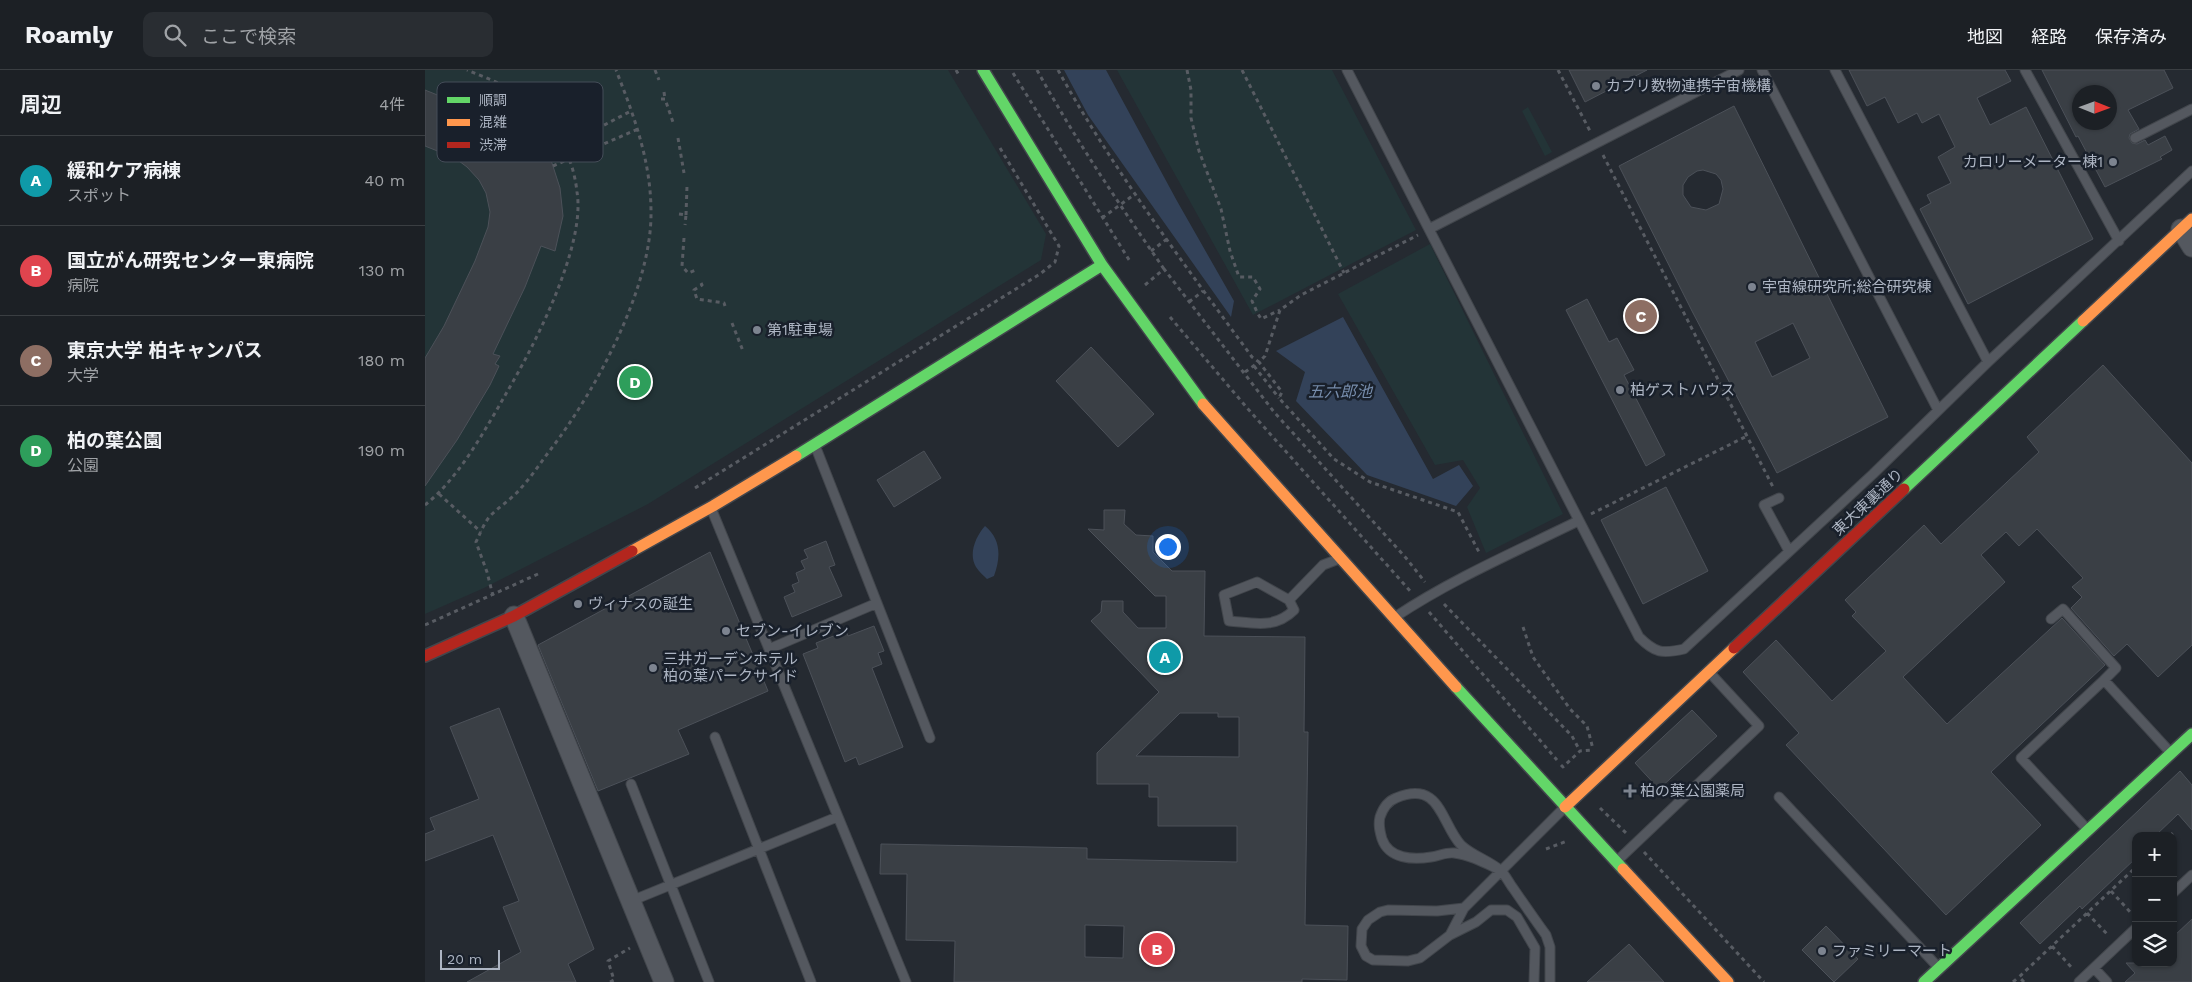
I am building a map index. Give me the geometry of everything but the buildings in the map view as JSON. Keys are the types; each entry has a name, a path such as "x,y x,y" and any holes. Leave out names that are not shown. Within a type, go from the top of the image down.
{"street":[{"path":"983,70 1101,265 1207,410 1393,619 1728,982"},
{"path":"2187,224 2192,247"},
{"name":"東大東裏通り","path":"1565,807 2187,224"},
{"path":"425,656 514,616 711,508 815,445 1101,265"},
{"path":"514,616 664,982"},
{"path":"1924,982 2192,734"}],"lane":[{"path":"1347,70 1639,637 1652,650 1668,653 1684,649 2192,171"},
{"path":"1429,229 1739,70"},
{"path":"1762,70 1938,410"},
{"path":"1835,70 1988,362"},
{"path":"2025,70 2119,241"},
{"path":"2135,138 2192,109"},
{"path":"815,445 930,738"},
{"path":"1779,498 1764,505 1789,551"},
{"path":"711,508 904,981"},
{"path":"1393,619 1419,601 1578,521"},
{"path":"1289,600 1323,565 1339,559"},
{"path":"1257,582 1289,600 1294,610 1284,620 1263,624 1229,621 1224,595 1257,582"},
{"path":"769,649 877,603"},
{"path":"2051,619 2063,609 2116,668 2021,758 2088,830"},
{"path":"1616,862 1634,842 1759,726 1709,672"},
{"path":"2104,680 2172,753"},
{"path":"715,737 811,982"},
{"path":"631,784 709,982"},
{"path":"1500,870 1452,852 1421,858 1402,858 1391,852 1383,842 1379,830 1380,819 1385,806 1394,798 1402,795 1413,794 1427,797 1437,804 1450,829 1461,844 1478,858 1500,870 1545,935 1550,946 1549,982"},
{"path":"1779,797 1939,968"},
{"path":"1450,935 1464,908 1565,807"},
{"path":"631,901 837,817"},
{"path":"2177,889 2192,876"},
{"path":"1464,908 1437,911 1388,910 1380,912 1368,920 1362,929 1361,946 1366,956 1373,960 1408,961 1419,958 1450,935 1476,922 1491,910 1507,910 1517,918 1535,948 1534,982"},
{"path":"2081,981 2132,932"},
{"path":"2094,968 2107,982"}],"path":[{"path":"467,70 496,82"},
{"path":"493,596 476,542 489,517 521,489 570,424 609,357 639,284 648,247 651,212 646,159 638,129 616,70"},
{"path":"655,70 659,80"},
{"path":"956,70 961,78"},
{"path":"1012,70 1102,218 1135,268"},
{"path":"1037,70 1058,108 1151,251 1245,372 1273,412 1405,558 1434,594 1572,736 1580,751"},
{"path":"1058,70 1087,123 1135,194 1251,357 1259,362 1282,392 1279,398"},
{"path":"1187,70 1191,90 1191,118 1199,151 1221,209 1230,252 1239,277 1253,277 1260,289 1253,301 1261,319 1280,310 1301,295 1429,229"},
{"path":"1242,70 1344,273"},
{"path":"1558,70 1779,498"},
{"path":"663,92 663,99 674,126"},
{"path":"603,126 631,111"},
{"path":"603,144 638,129"},
{"path":"678,138 684,173"},
{"path":"687,492 1024,285 1055,262 1059,246 996,141"},
{"path":"553,166 562,162"},
{"path":"425,505 439,494 481,436 522,367 561,283 575,233 578,194 571,162"},
{"path":"685,225 687,186"},
{"path":"1102,218 1135,194"},
{"path":"679,214 686,215"},
{"path":"684,238 682,266 688,273 697,271"},
{"path":"1151,251 1167,239"},
{"path":"1145,285 1164,269"},
{"path":"1140,276 1151,292"},
{"path":"701,283 694,290 697,298 724,303 725,306"},
{"path":"1189,302 1203,291"},
{"path":"1245,372 1265,356 1280,310"},
{"path":"1168,314 1248,409 1419,601 1563,767"},
{"path":"732,323 743,351"},
{"path":"1254,366 1279,398 1334,459 1370,482 1458,512 1486,566"},
{"path":"1578,521 1747,436"},
{"path":"439,494 481,532"},
{"path":"425,625 493,596 545,570"},
{"path":"1523,626 1533,657 1571,709 1587,726 1593,750"},
{"path":"1593,804 1605,810 1764,982"},
{"path":"2013,982 2132,871"},
{"path":"2111,891 2132,914"},
{"path":"2087,913 2118,946"},
{"path":"610,982 614,980 608,961 646,939"},
{"path":"2052,946 2081,981"},
{"path":"2019,977 2024,982"}],"shaded area":[{"path":"425,70 948,70 1046,234 1041,260 648,504 484,588 425,614"},
{"path":"1117,70 1332,70 1416,230 1253,315"},
{"path":"1528,107 1552,152 1545,156 1522,111"},
{"path":"1430,244 1563,514 1486,553 1467,507 1480,488 1463,460 1435,465 1338,294"}],"water":[{"path":"1064,70 1106,70 1234,301 1231,317 1088,115"},
{"name":"五六郎池","path":"1343,317 1433,479 1459,465 1473,486 1456,506 1367,475 1296,401 1305,372 1276,351"},
{"path":"985,526 994,537 998,549 998,562 994,576 987,579 976,567 973,557 974,545"}],"traffic: fast":[{"path":"983,70 1102,265 1203,404"},
{"path":"796,456 1102,265"},
{"path":"1904,489 2083,321"},
{"path":"1456,687 1623,869"},
{"path":"1924,982 2192,734"}],"traffic: slow":[{"path":"2083,321 2192,219"},
{"path":"1203,404 1456,687"},
{"path":"632,551 713,506 796,456"},
{"path":"1565,807 1734,648"},
{"path":"1623,869 1728,982"}],"traffic: jam":[{"path":"1734,648 1904,489"},
{"path":"425,656 514,616 632,551"}],"place":[{"name":"カブリ数物連携宇宙機構","path":"1596,86"},
{"name":"カロリーメーター棟1","path":"2113,162"},
{"name":"宇宙線研究所;総合研究棟","path":"1752,287"},
{"name":"東京大学 柏キャンパス","path":"1641,316"},
{"name":"第1駐車場","path":"757,330"},
{"name":"柏の葉公園","path":"635,382"},
{"name":"柏ゲストハウス","path":"1620,390"},
{"name":"ヴィナスの誕生","path":"578,604"},
{"name":"セブン-イレブン","path":"726,631"},
{"name":"緩和ケア病棟","path":"1165,657"},
{"name":"三井ガーデンホテル 柏の葉パークサイド","path":"653,668"},
{"name":"柏の葉公園薬局","path":"1630,791"},
{"name":"国立がん研究センター東病院","path":"1157,949"},
{"name":"ファミリーマート","path":"1822,951"}]}
